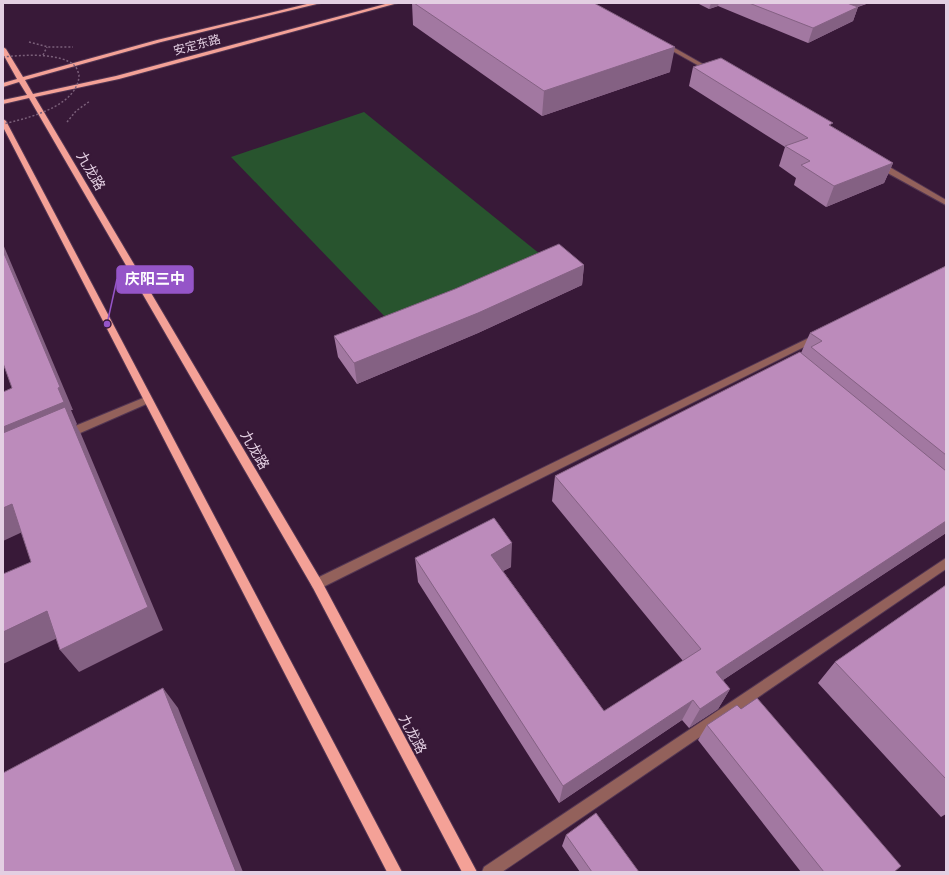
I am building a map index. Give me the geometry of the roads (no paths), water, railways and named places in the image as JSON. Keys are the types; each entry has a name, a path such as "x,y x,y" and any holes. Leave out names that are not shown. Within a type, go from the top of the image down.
{"main road":[{"name":"安定东路","path":"3,84 235,22 318,3"},
{"name":"安定东路","path":"3,102 117,78 395,3"},
{"name":"九龙路","path":"3,49 317,584 470,872"},
{"path":"3,123 395,872"}],"street":[{"path":"654,38 717,73"},
{"path":"870,160 946,202"},
{"path":"317,584 777,361 829,332"},
{"path":"61,437 148,400"},
{"path":"490,872 946,563"}],"place":[{"name":"庆阳三中","path":"107,324"}]}
